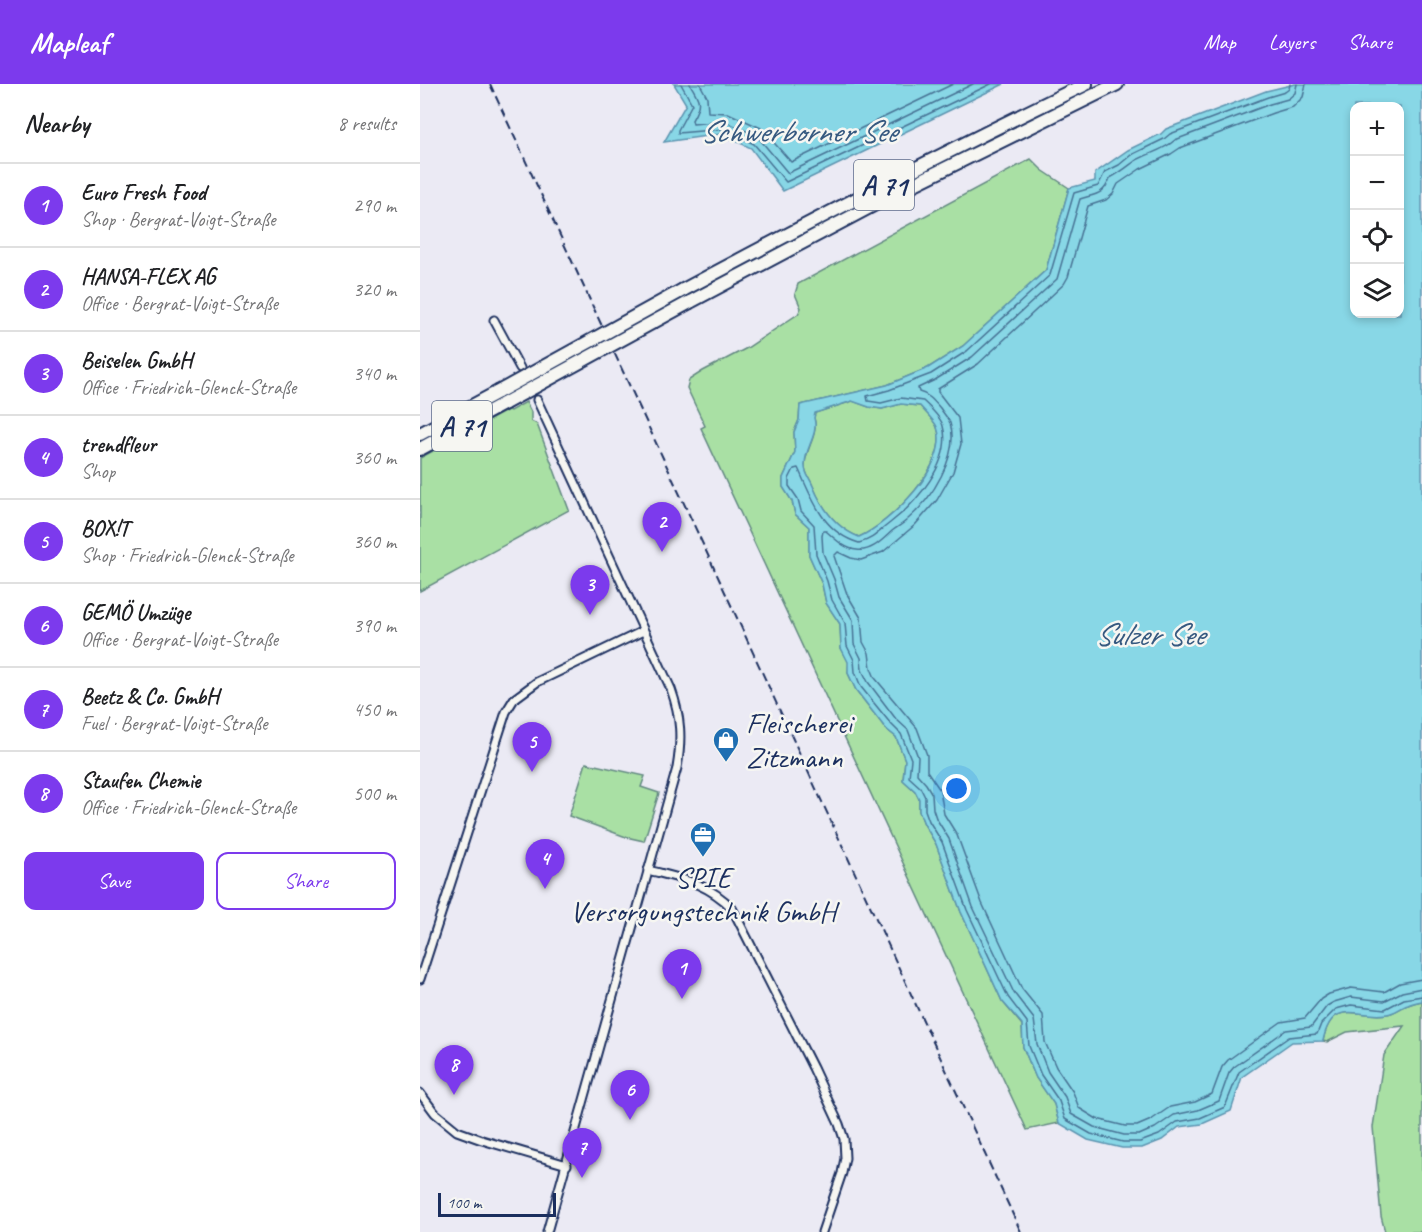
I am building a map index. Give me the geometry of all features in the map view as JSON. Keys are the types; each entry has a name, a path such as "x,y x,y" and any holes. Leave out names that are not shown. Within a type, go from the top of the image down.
{"highway":[{"name":"A 71","path":"420,449 505,403 813,220 1086,84"},
{"name":"A 71","path":"420,434 687,296 1117,84"}],"street":[{"path":"494,320 520,368"},
{"path":"537,400 678,708 681,729 677,768 547,1232"},
{"path":"420,979 506,712 514,699 524,690 552,674 643,632"},
{"path":"648,870 700,884 719,895 732,908 813,1068 844,1139 843,1166 822,1232"},
{"path":"420,1093 435,1113 457,1131 567,1165"}],"green space":[{"path":"1031,159 1042,170 1069,188 1046,270 963,346 928,368 887,385 800,405 799,420 794,432 795,452 783,478 783,487 792,501 795,514 809,527 809,555 822,584 826,603 840,624 841,648 849,662 848,673 856,690 886,729 896,737 905,760 903,780 915,791 919,799 919,811 936,844 961,912 1002,1001 1022,1025 1023,1047 1036,1078 1054,1104 1059,1123 1027,1130 701,428 705,426 687,388 689,380 747,348 798,314 801,308 795,294 798,284"},
{"path":"853,401 882,409 901,404 920,406 936,424 939,442 935,458 914,491 886,520 859,537 843,528 825,509 805,467 815,430 815,413"},
{"path":"526,402 531,412 531,421 537,424 569,510 420,591 420,458"},
{"path":"586,763 645,776 641,787 659,793 644,841 626,837 569,816"},
{"path":"1422,1001 1422,1232 1385,1232 1381,1216 1373,1127 1384,1055 1404,1026 1347,1032 1327,1042 1323,1041 1327,1027 1333,1018 1340,1014 1348,1012 1387,1014"}],"water":[{"name":"Schwerborner See","path":"674,84 1004,84 783,191 751,148 721,134 664,142 686,104"},
{"name":"Sulzer See","path":"1295,84 1422,84 1422,1001 1387,1014 1348,1012 1340,1014 1333,1018 1327,1027 1323,1041 1292,1042 1242,1077 1231,1111 1202,1124 1179,1127 1162,1140 1142,1148 1122,1148 1088,1140 1059,1123 1054,1104 1036,1078 1023,1047 1022,1024 1002,1001 961,912 936,844 924,824 919,811 919,799 915,791 903,780 905,760 896,737 886,729 856,690 848,673 848,662 841,648 840,624 826,603 822,584 809,555 809,527 795,514 792,501 783,487 783,478 795,452 794,432 799,420 800,405 887,385 928,368 963,346 1046,270 1069,188 1095,181 1095,173 1128,150 1161,134 1166,129 1266,91","holes":["852,401 882,409 901,404 920,406 936,424 939,442 935,458 926,475 901,507 886,520 859,537 843,528 825,509 805,467 815,430 815,413"]}],"railway":[{"path":"490,84 1021,1232"}],"place":[{"name":"HANSA-FLEX AG","path":"662,552"},
{"name":"Beiselen GmbH","path":"590,615"},
{"name":"Fleischerei Zitzmann","path":"726,763"},
{"name":"BOX!T","path":"532,772"},
{"name":"SPIE Versorgungstechnik GmbH","path":"703,858"},
{"name":"trendfleur","path":"545,889"},
{"name":"Euro Fresh Food","path":"682,999"},
{"name":"Staufen Chemie","path":"454,1095"},
{"name":"GEMÖ Umzüge","path":"630,1120"},
{"name":"Beetz & Co. GmbH","path":"582,1178"}]}
